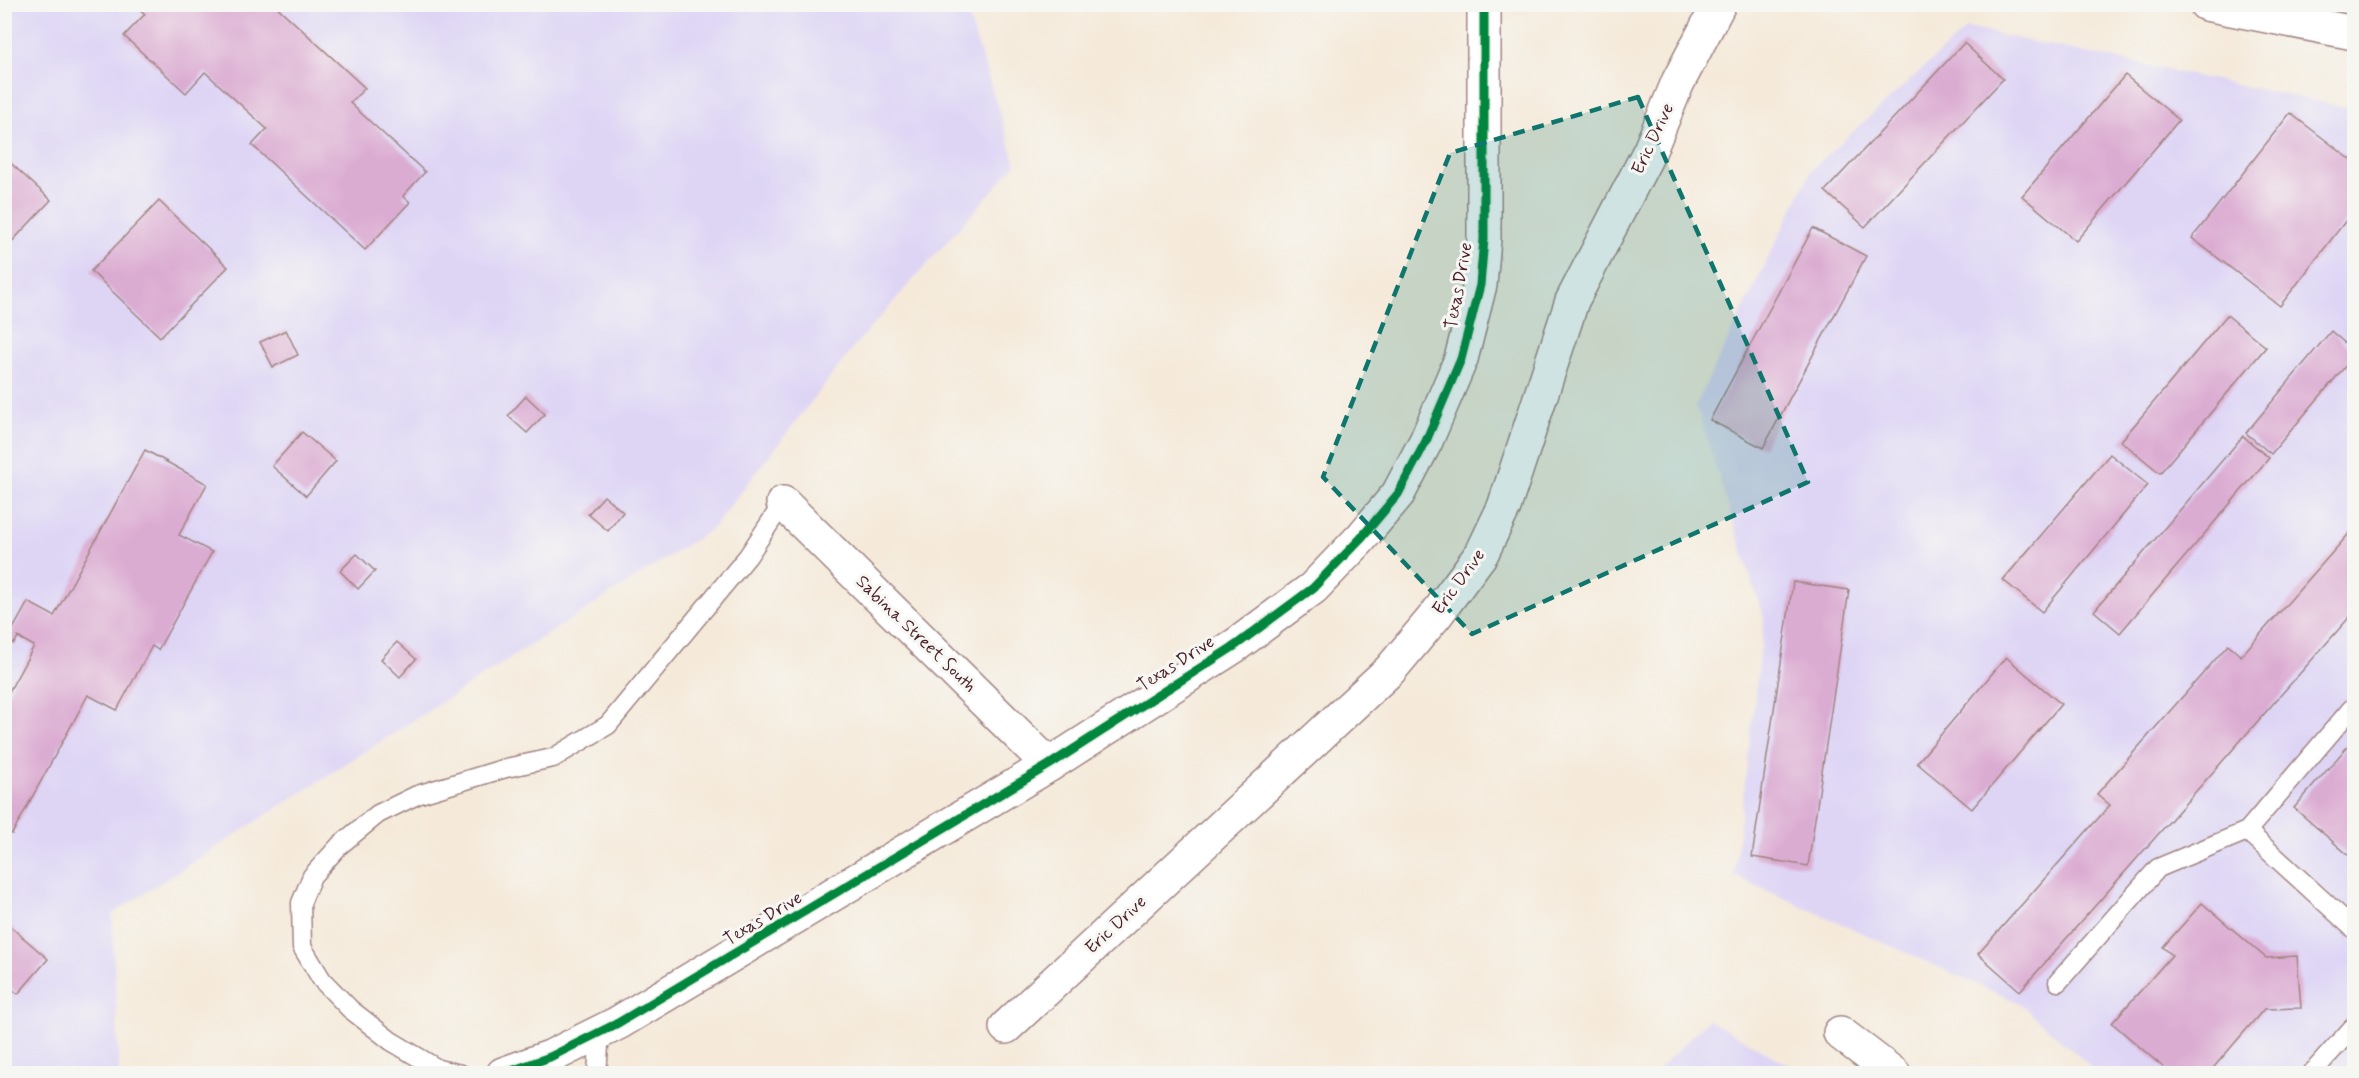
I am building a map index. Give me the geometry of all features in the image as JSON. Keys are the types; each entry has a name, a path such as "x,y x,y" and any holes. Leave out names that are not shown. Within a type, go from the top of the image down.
{"street":[{"name":"Texas Drive","path":"503,1074 550,1057 684,985 1049,765 1236,645 1313,588 1361,538 1398,494 1426,441 1461,358 1480,285 1484,239 1484,4"},
{"name":"Eric Drive","path":"1006,1027 1390,670 1436,615 1482,553 1504,507 1572,301 1650,150 1678,82 1719,4"},
{"path":"2206,4 2355,33"},
{"name":"Sabina Street South","path":"783,503 1049,765"},
{"path":"1840,1033 1894,1074"}],"lane":[{"path":"461,1074 438,1069 391,1041 350,1009 322,980 302,947 301,903 312,876 340,845 378,814 417,795 506,768 553,758 608,725 748,556 783,503"},
{"path":"2058,982 2158,868 2247,831 2352,708"},
{"path":"2247,831 2355,929"},
{"path":"2312,1074 2355,1026"},
{"path":"597,1074 600,1032"}],"highlighted area":[{"path":"1638,97 1808,482 1472,634 1323,477 1450,153"}],"shaded area":[{"path":"5,5 965,5 1016,164 857,343 713,528 112,914 119,1073 5,1074"},
{"path":"1967,28 2354,109 2354,1073 2098,1073 2019,1003 1734,876 1764,619 1696,405 1812,169"},
{"path":"1709,1020 1803,1073 1655,1073"}],"building":[{"path":"134,4 274,4 365,88 350,103 425,172 403,196 410,202 365,250 252,145 267,129 205,72 186,93 124,36 145,14"},
{"path":"1964,43 2003,79 1865,227 1825,191"},
{"path":"2125,75 2179,120 2076,241 2022,196"},
{"path":"2290,113 2354,162 2354,210 2280,306 2192,238"},
{"path":"4,157 51,200 4,250"},
{"path":"159,201 228,267 160,337 91,271"},
{"path":"1813,228 1866,256 1763,448 1710,420"},
{"path":"2227,315 2266,347 2160,473 2121,441"},
{"path":"286,330 298,355 273,367 260,342"},
{"path":"2331,331 2354,351 2354,356 2271,454 2246,433"},
{"path":"526,396 545,414 527,433 508,416"},
{"path":"302,432 336,461 306,496 272,466"},
{"path":"2243,436 2269,458 2120,633 2094,611"},
{"path":"145,450 207,484 179,535 212,552 158,650 152,646 117,710 88,695 12,834 4,830 4,701 34,646 18,637 14,644 7,640 28,602 54,616"},
{"path":"2110,454 2148,485 2042,612 2003,580"},
{"path":"604,496 623,512 608,531 588,514"},
{"path":"2354,528 2354,612 2020,991 1978,954 2110,805 2097,794 2228,645 2241,656"},
{"path":"357,554 375,571 358,589 340,571"},
{"path":"1793,582 1849,590 1808,866 1752,857"},
{"path":"397,642 416,659 400,677 381,659"},
{"path":"2006,657 2061,704 1972,809 1917,763"},
{"path":"2354,739 2354,860 2294,808"},
{"path":"2202,903 2266,958 2297,956 2301,1008 2264,1009 2208,1074 2171,1074 2112,1023 2172,955 2163,947"},
{"path":"4,921 48,959 18,994 9,987 4,992"}],"cycle path":[{"path":"503,1074 550,1057 618,1023 1049,765 1236,645 1313,588 1361,538 1398,494 1426,441 1461,359 1480,285 1484,239 1484,4"}]}
